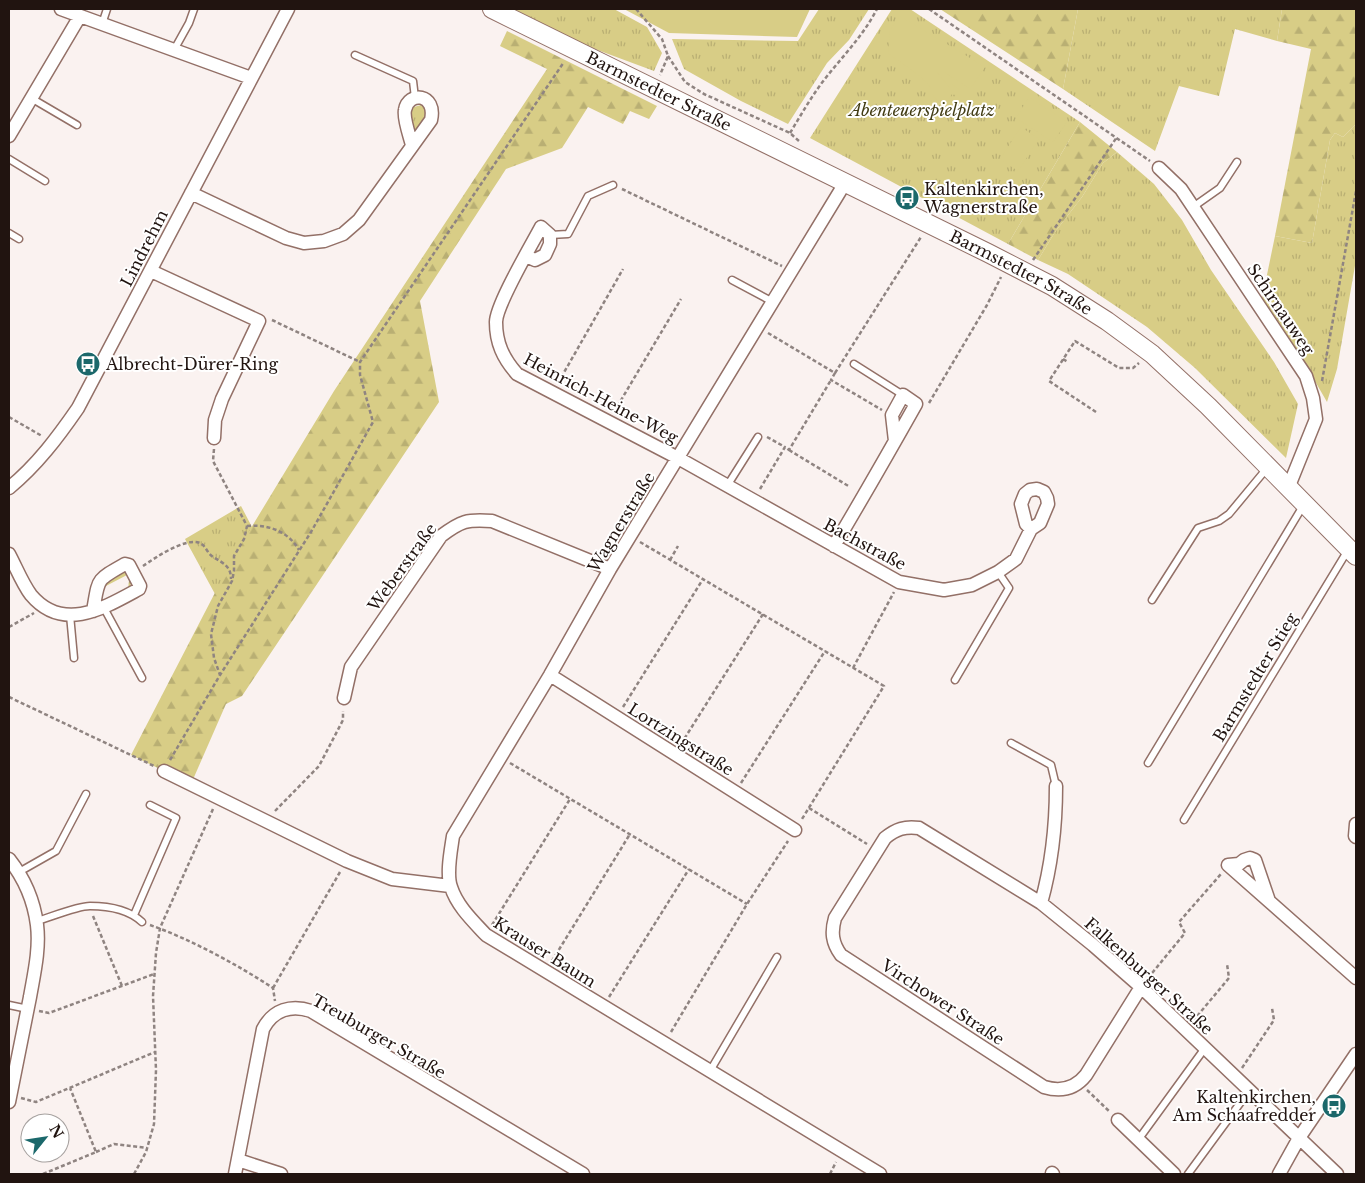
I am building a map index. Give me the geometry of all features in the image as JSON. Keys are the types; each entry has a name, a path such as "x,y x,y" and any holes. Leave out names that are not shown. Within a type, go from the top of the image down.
{"main road":[{"name":"Barmstedter Straße","path":"492,9 1052,286 1107,321 1152,354 1208,406 1353,552"}],"street":[{"path":"61,9 251,78"},
{"name":"Lindrehm","path":"9,488 24,476 54,443 78,408 288,9"},
{"path":"9,136 80,16"},
{"path":"191,193 286,238 304,243 324,241 343,234 359,220 431,120 432,104 425,99 415,98 408,102 404,112 412,145"},
{"name":"Schirnauweg","path":"1159,168 1181,189 1306,376 1314,398 1316,419 1289,486"},
{"name":"Wagnerstraße","path":"450,886 450,860 453,836 550,675 610,569 845,183"},
{"name":"Heinrich-Heine-Weg","path":"550,235 541,227 502,301 496,320 497,340 505,360 516,374 678,458"},
{"path":"151,271 259,321 222,399 215,420 214,438"},
{"path":"834,546 895,441 916,404 903,395 892,415 895,441"},
{"name":"Bachstraße","path":"678,458 899,582 944,590 972,585 998,572 1016,559 1031,530"},
{"name":"Weberstraße","path":"344,698 351,666 441,536 457,524 475,519 492,521 610,569"},
{"path":"9,554 30,594 44,608 70,615 99,609 139,589 140,586 129,565 125,564 102,576 98,582 99,609"},
{"name":"Lortzingstraße","path":"550,675 794,830"},
{"path":"164,771 347,861 392,879 450,886"},
{"path":"1040,903 1053,850 1056,786"},
{"path":"1356,824 1356,837"},
{"name":"Virchower Straße","path":"919,828 906,826 894,830 885,838 836,918 833,928 835,947 841,955 1044,1087 1053,1090 1063,1089 1080,1083"},
{"name":"Falkenburger Straße","path":"919,828 1040,903 1094,945 1141,986 1337,1174"},
{"path":"1228,865 1240,864 1250,858 1255,860 1269,901"},
{"path":"9,859 19,872 37,921 37,956 9,1097"},
{"path":"1228,865 1356,978"},
{"name":"Krauser Baum","path":"450,886 465,913 486,936 880,1174"},
{"path":"1080,1083 1141,986"},
{"name":"Treuburger Straße","path":"276,1013 297,1007 311,1011 583,1174"},
{"path":"235,1174 261,1036 266,1023 276,1013"},
{"path":"1279,1174 1299,1138 1356,1054"},
{"path":"1118,1120 1174,1174"},
{"path":"238,1160 281,1174"}],"lane":[{"path":"102,24 107,9"},
{"path":"174,50 189,23 194,9"},
{"path":"355,55 413,82 415,98"},
{"path":"31,98 77,125"},
{"path":"9,160 45,181"},
{"path":"1193,207 1220,188 1237,162"},
{"path":"550,235 568,234 588,196 613,185"},
{"path":"9,233 19,239"},
{"path":"732,280 773,302"},
{"path":"854,364 903,395"},
{"path":"727,486 758,437"},
{"path":"1152,600 1198,528 1220,521 1229,514 1268,466"},
{"path":"1148,763 1305,502"},
{"name":"Barmstedter Stieg","path":"1184,820 1353,552"},
{"path":"955,680 1009,588 998,572"},
{"path":"99,609 142,678"},
{"path":"70,615 74,658"},
{"path":"1011,743 1051,765 1056,786"},
{"path":"19,872 56,850 86,794"},
{"path":"134,915 176,818 150,804"},
{"path":"37,921 89,906 120,909 134,915 142,922"},
{"path":"710,1072 777,957"},
{"path":"9,1005 28,1009"},
{"path":"1138,1140 1205,1048"},
{"path":"1188,1174 1249,1091"}],"path":[{"path":"636,9 662,40 668,56 685,82 704,94 790,133 805,148 803,162"},
{"path":"790,133 823,81 857,40 876,9"},
{"path":"929,9 1117,137 1159,168"},
{"path":"9,697 164,771 220,675 299,551 373,422 360,375 360,362 574,48"},
{"path":"655,88 668,56"},
{"path":"1028,274 1034,257 1117,137"},
{"path":"622,189 792,271"},
{"path":"1314,398 1322,381 1356,191"},
{"path":"789,450 929,224"},
{"path":"916,404 927,407 987,305 1008,263"},
{"path":"552,392 623,269"},
{"path":"608,422 681,299"},
{"path":"259,321 266,318 360,362"},
{"path":"759,327 835,373"},
{"path":"1096,412 1049,381 1074,341 1119,368 1133,368 1152,354"},
{"path":"1063,359 1068,362"},
{"path":"832,380 892,415"},
{"path":"9,417 54,443"},
{"path":"758,437 761,434 850,487"},
{"path":"214,438 213,461 247,526 244,539 234,556 232,582 218,606 211,634 214,658 220,675"},
{"path":"753,501 785,448"},
{"path":"247,526 261,524 279,530 294,542 299,551"},
{"path":"630,536 884,686 747,904 664,1044"},
{"path":"132,571 184,543 196,542 203,544 210,555 226,564 231,572 232,582"},
{"path":"670,560 678,546"},
{"path":"616,718 703,579"},
{"path":"853,668 899,582"},
{"path":"9,627 44,608"},
{"path":"674,754 763,614"},
{"path":"735,792 825,651"},
{"path":"265,822 319,766 343,720 344,698"},
{"path":"500,757 747,904"},
{"path":"134,1174 147,1148 154,1124 156,1052 153,996 160,928 218,798"},
{"path":"486,936 570,799"},
{"path":"809,808 877,850"},
{"path":"545,972 630,834"},
{"path":"276,1013 273,988 347,861"},
{"path":"1141,986 1186,933 1179,922 1228,865"},
{"path":"603,1007 689,869"},
{"path":"89,906 122,986"},
{"path":"142,922 160,928 256,977 273,988"},
{"path":"1186,1030 1229,978 1227,964"},
{"path":"28,1009 49,1013 154,974"},
{"path":"1235,1078 1274,1020 1272,1008"},
{"path":"9,1097 36,1102 156,1052"},
{"path":"1080,1083 1118,1120"},
{"path":"70,1088 96,1152"},
{"path":"44,1174 114,1144 147,1148"},
{"path":"53,1170 55,1174"}],"green space":[{"path":"511,9 614,9 647,27 662,53 654,71 576,42"},
{"path":"624,9 810,9 797,37 669,33"},
{"path":"819,9 869,9 849,40 827,63 788,124 741,101 684,69 672,39 798,41"},
{"name":"Abenteuerspielplatz","path":"892,9 910,9 1080,122 1008,244 810,138"},
{"path":"940,9 1078,9 1063,89"},
{"path":"1078,9 1282,9 1277,41 1235,29 1219,96 1179,86 1155,151 1063,89"},
{"path":"1282,9 1356,9 1356,124 1343,137 1335,133 1330,140 1312,243 1275,236 1311,49 1277,41"},
{"path":"900,16 985,67 970,89 938,68 937,72 950,88 952,84 960,90 955,95 952,94 946,103 940,101 934,97 929,85 922,78 888,53 890,30"},
{"path":"507,31 657,106 649,119 630,111 623,124 588,107 562,148 506,169 420,301 439,402 242,696 226,704 191,784 131,755 234,556 334,391 547,69 500,46"},
{"path":"1029,97 1067,122 1053,142 1016,118"},
{"path":"421,105 428,114 414,135 409,112 414,107"},
{"path":"1080,122 1117,152 1103,163 1038,260 1008,244"},
{"path":"1356,124 1356,260 1337,369 1327,402 1262,299 1275,236 1312,243 1330,140 1335,133 1343,137"},
{"path":"1021,127 1039,139 1018,171 1000,159"},
{"path":"1117,152 1154,184 1182,220 1211,270 1274,362 1298,404 1286,458 1195,368 1147,327 1068,274 1038,260 1103,163"},
{"path":"241,506 252,527 215,594 185,539"},
{"path":"124,572 127,573 132,582 128,590 129,580 127,575 104,587 101,602 98,604 102,584"}],"place":[{"name":"Kaltenkirchen, Wagnerstraße","path":"907,198"},
{"name":"Albrecht-Dürer-Ring","path":"88,364"},
{"name":"Kaltenkirchen, Am Schaafredder","path":"1334,1106"}]}
